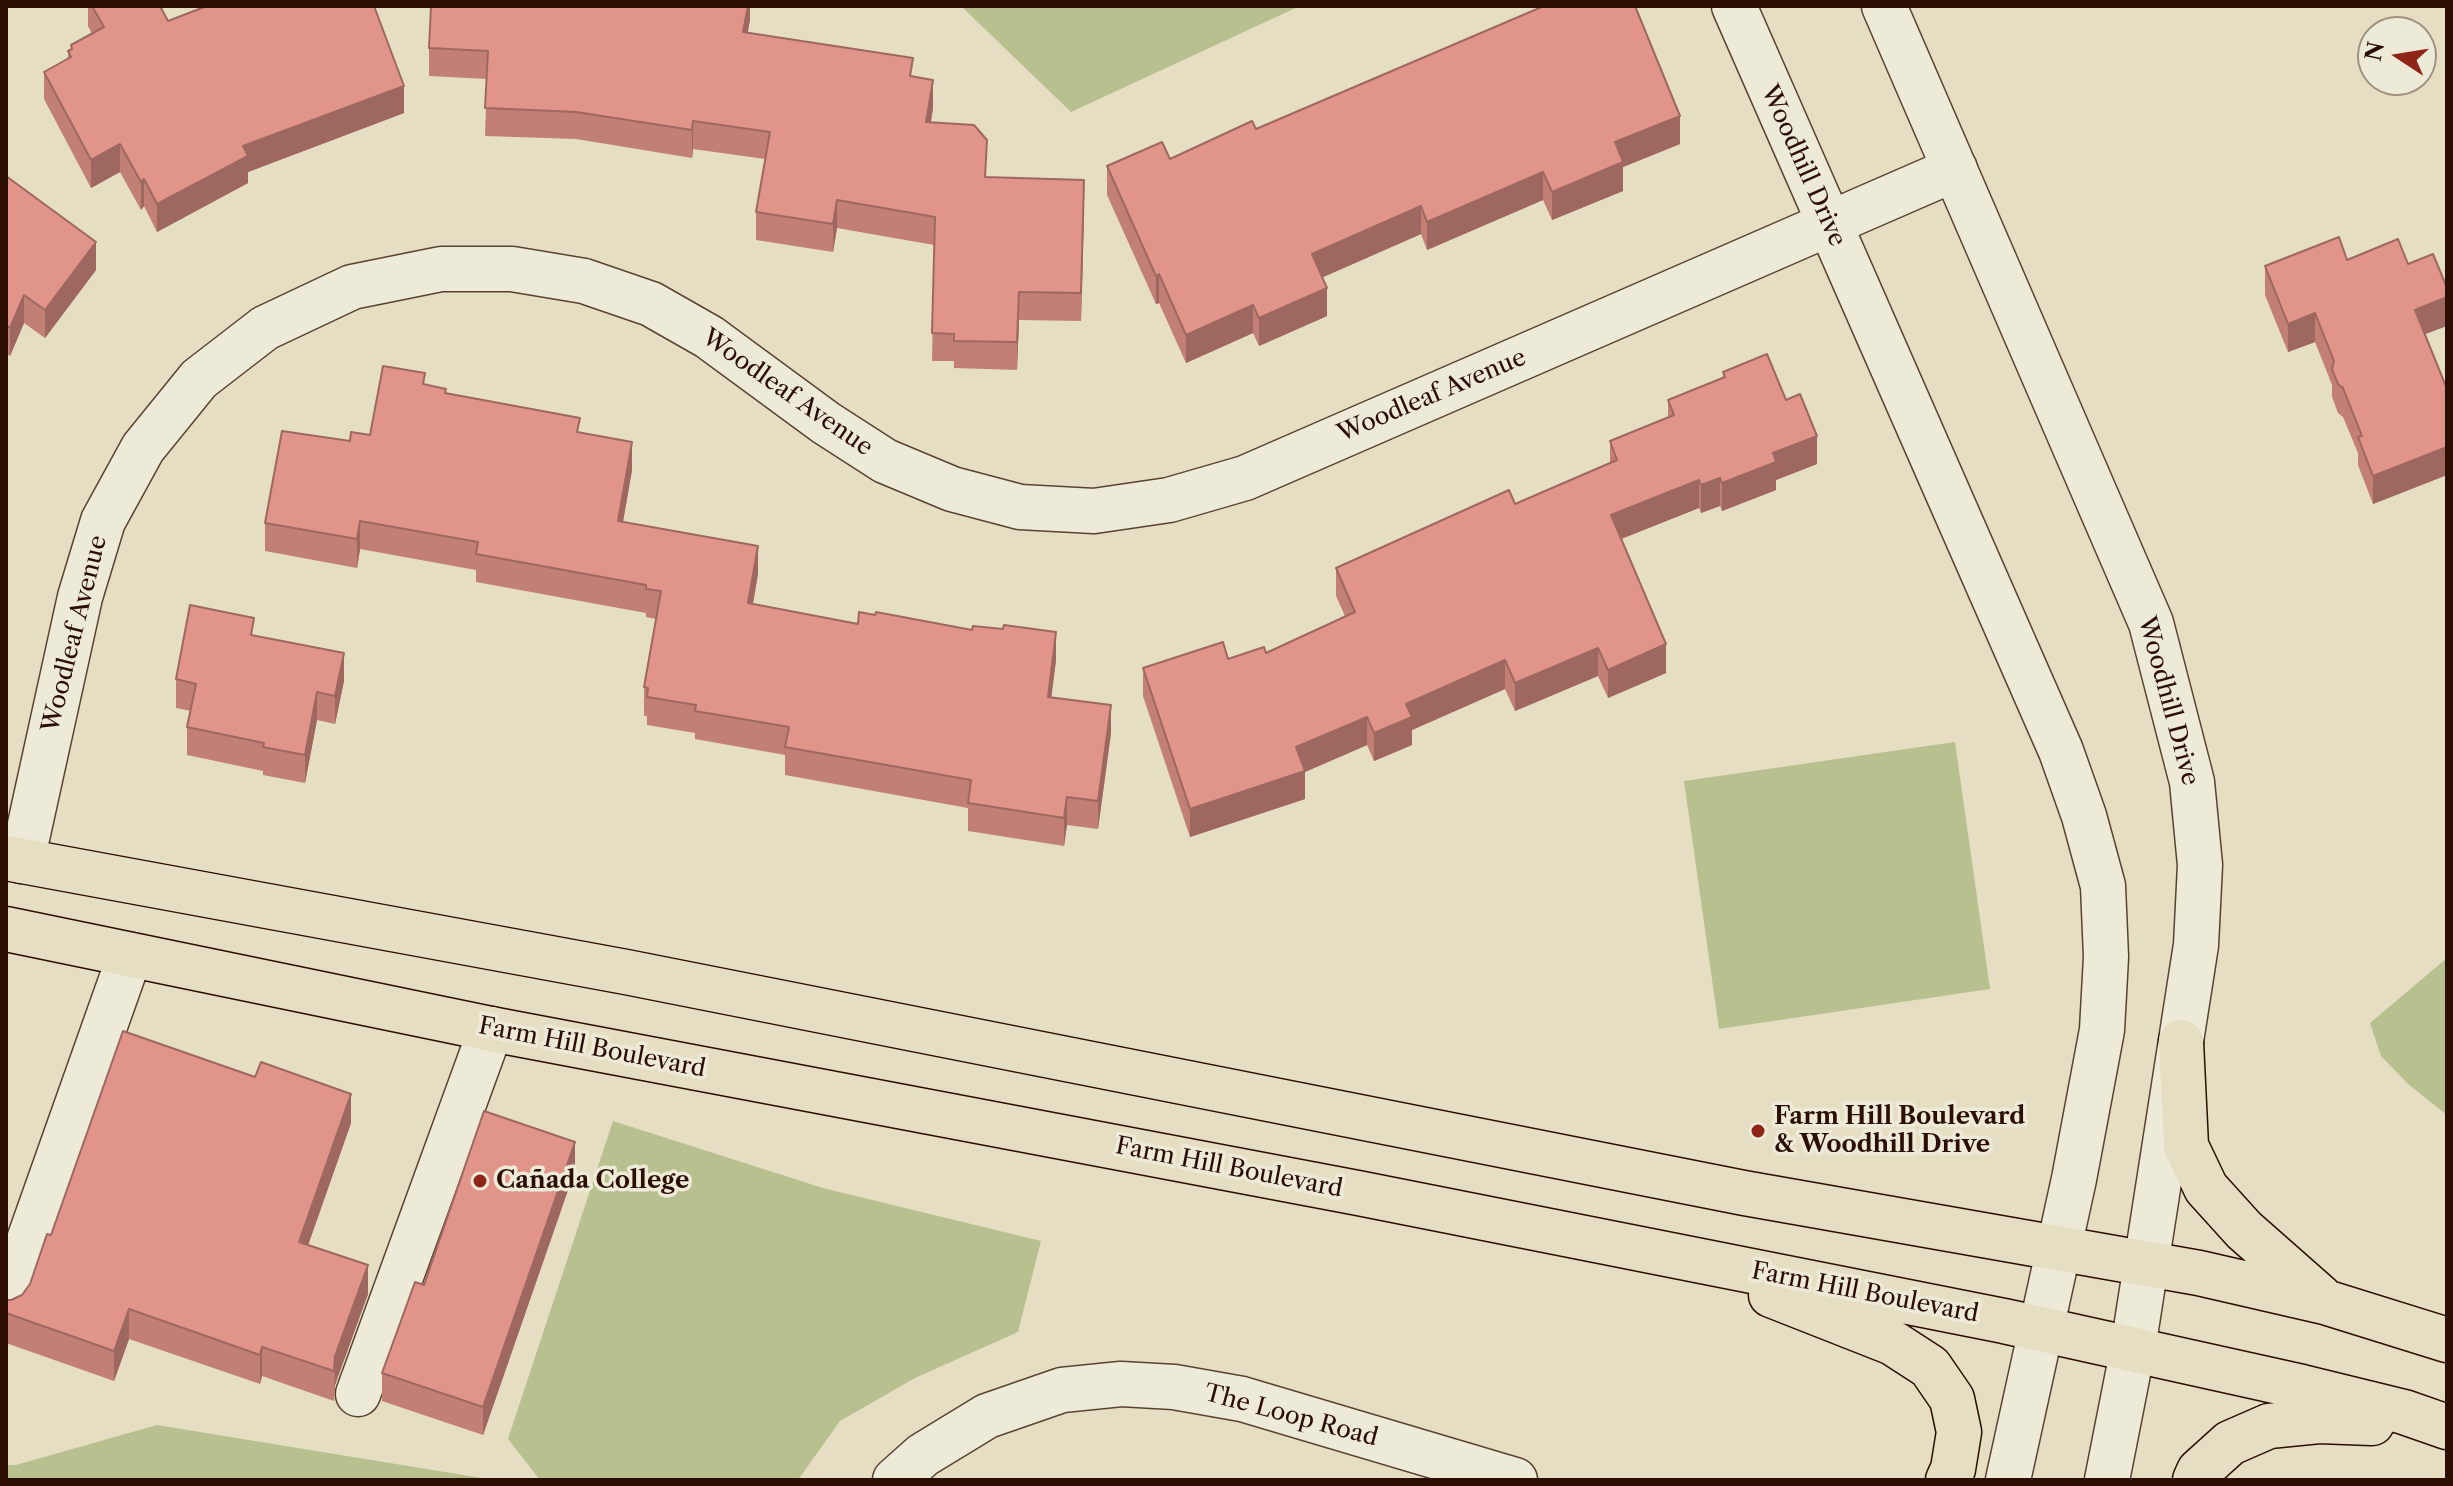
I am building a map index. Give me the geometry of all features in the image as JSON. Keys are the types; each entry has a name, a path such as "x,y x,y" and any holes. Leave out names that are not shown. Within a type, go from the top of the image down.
{"main road":[{"path":"14,860 399,929 1744,1193 2145,1264 2325,1302 2447,1340"},
{"name":"Farm Hill Boulevard","path":"6,929 491,1029 1660,1252 2133,1348 2404,1412 2447,1427"},
{"path":"2181,1042 2186,1146 2206,1188 2244,1230 2325,1302"},
{"path":"1660,1252 1893,1343 1930,1367 1952,1399 1959,1432 1953,1469 1948,1480"},
{"path":"2195,1480 2199,1471 2230,1443 2269,1426 2319,1421 2371,1423 2447,1436"}],"street":[{"name":"Woodhill Drive","path":"1734,6 2061,751 2084,816 2103,886 2106,957 2102,1030 2059,1248 2008,1480"},
{"name":"Woodhill Drive","path":"1884,6 2151,623 2192,782 2200,865 2196,945 2133,1348"},
{"name":"Woodleaf Avenue","path":"14,860 80,597 103,521 143,448 199,379 265,328 352,287 441,269 512,269 584,281 651,304 709,337 826,423 885,461 952,489 1020,507 1094,511 1169,500 1245,478 1955,169"},
{"path":"6,1305 130,955"},
{"path":"358,1394 491,1029"},
{"path":"2107,1480 2133,1348"},
{"name":"The Loop Road","path":"895,1480 923,1455 987,1416 1062,1390 1121,1384 1174,1387 1242,1399 1515,1480"}],"green space":[{"path":"961,6 1300,6 1071,112"},
{"path":"1955,742 1990,989 1719,1029 1684,781"},
{"path":"2447,958 2447,1115 2408,1084 2381,1056 2370,1023"},
{"path":"613,1121 823,1188 1041,1241 1018,1332 915,1378 840,1421 798,1480 540,1480 508,1439"},
{"path":"157,1425 494,1480 6,1480 6,1465 16,1465"}],"building":[{"path":"92,6 160,6 168,21 207,6 374,6 404,86 243,146 248,156 157,204 120,144 91,160 44,72 71,57 68,51 72,49 71,45 104,27"},
{"path":"431,6 748,6 743,32 913,58 910,76 933,80 926,122 974,125 987,140 985,177 1084,180 1081,293 1019,292 1017,342 954,341 954,334 932,333 935,217 837,200 833,224 756,212 770,132 693,121 692,130 576,112 485,108 488,51 429,48"},
{"path":"1544,6 1635,6 1680,116 1615,142 1623,162 1552,192 1543,172 1427,222 1421,206 1312,254 1327,288 1259,318 1253,305 1186,335 1107,166 1162,142 1170,159 1252,121 1256,129"},
{"path":"6,176 96,242 45,310 24,295 10,328 6,325"},
{"path":"2339,237 2347,260 2398,239 2408,264 2433,254 2447,288 2447,297 2415,310 2447,389 2447,447 2373,476 2358,437 2362,436 2332,369 2334,361 2315,313 2288,324 2265,266"},
{"path":"1767,354 1786,400 1800,394 1817,436 1773,453 1776,462 1722,483 1720,478 1701,485 1699,480 1611,515 1666,644 1608,670 1598,648 1515,683 1505,660 1406,704 1412,717 1374,733 1367,717 1296,747 1305,771 1190,809 1143,668 1223,642 1228,659 1264,647 1266,653 1355,612 1336,568 1509,490 1515,504 1617,460 1610,441 1674,415 1668,400 1725,377 1723,372"},
{"path":"383,366 425,373 423,384 446,389 445,393 580,418 577,432 632,442 618,521 758,546 748,603 858,624 859,612 875,615 876,612 972,630 973,626 1003,629 1004,625 1056,632 1048,697 1111,705 1098,801 1067,797 1064,818 968,803 971,780 785,747 789,727 695,711 696,705 647,697 648,688 644,687 661,591 646,589 646,585 476,554 478,542 360,521 357,539 265,523 282,431 350,441 351,432 370,435"},
{"path":"190,605 254,618 251,635 344,653 335,696 317,692 305,755 187,727 196,684 176,679"},
{"path":"123,1031 255,1077 261,1062 351,1094 299,1242 368,1265 335,1356 334,1371 262,1347 260,1355 129,1309 114,1351 6,1313 6,1300 22,1295 30,1284 47,1234 51,1235"},
{"path":"484,1111 575,1142 483,1407 382,1373 415,1282 424,1285"}],"place":[{"name":"Farm Hill Boulevard & Woodhill Drive","path":"1758,1131"},
{"name":"Cañada College","path":"480,1181"}]}
